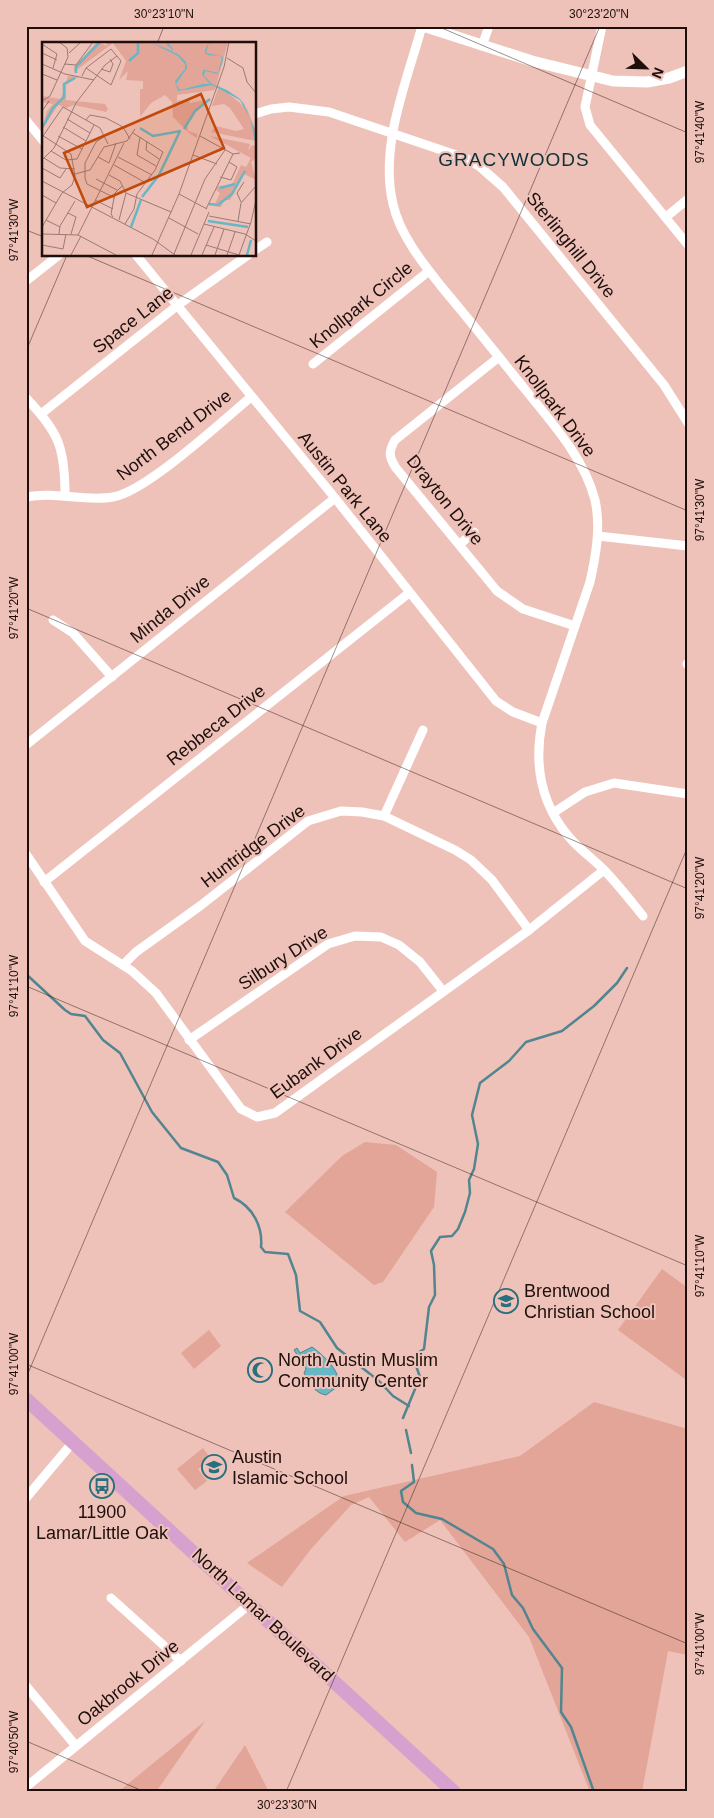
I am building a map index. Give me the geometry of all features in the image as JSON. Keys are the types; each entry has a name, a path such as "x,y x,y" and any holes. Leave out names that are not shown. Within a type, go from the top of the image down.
{"main road":[{"name":"North Lamar Boulevard","path":"26,1398 454,1792"}],"street":[{"path":"423,26 482,46 613,81 647,82 688,71"},
{"name":"Knollpark Drive","path":"423,26 393,134 389,179 393,205 409,240 429,271 567,443 580,463 595,500 598,536 590,582 542,723 538,747 538,767 542,785 553,813 570,838 604,870 643,916"},
{"path":"482,46 489,26"},
{"path":"602,26 585,107 590,125 688,245"},
{"name":"Sterlinghill Drive","path":"256,114 289,106 329,112 466,158 479,166 503,187 664,385 688,423"},
{"path":"26,120 29,130 42,140"},
{"path":"666,217 688,199"},
{"path":"256,249 267,242"},
{"path":"26,281 58,256"},
{"name":"Austin Park Lane","path":"137,256 335,498 496,701 513,712 542,723"},
{"name":"Space Lane","path":"41,414 178,305 247,256"},
{"name":"Knollpark Circle","path":"313,364 429,271"},
{"name":"Drayton Drive","path":"499,357 396,440 390,448 390,457 396,468 497,591 510,602 523,609 575,626"},
{"name":"North Bend Drive","path":"26,497 65,495 97,498 124,494 157,474 251,397"},
{"path":"26,398 41,414 58,438 63,452 65,495"},
{"name":"Minda Drive","path":"26,746 335,498"},
{"path":"460,544 474,532"},
{"path":"598,536 688,546"},
{"name":"Rebbeca Drive","path":"44,882 409,593"},
{"path":"53,620 73,633 112,677"},
{"path":"384,816 423,730"},
{"path":"553,813 585,792 614,783 688,794"},
{"name":"Huntridge Drive","path":"123,966 136,952 200,906 308,821 341,811 384,816 455,850 471,860 492,880 528,930"},
{"name":"Eubank Drive","path":"26,854 85,941 142,979 156,993 241,1109 252,1116 262,1117 275,1113 528,930 604,870"},
{"name":"Silbury Drive","path":"189,1040 328,944 355,936 381,937 399,945 420,962 443,991"},
{"path":"26,1498 73,1442"},
{"path":"111,1598 181,1661"},
{"name":"Oakbrook Drive","path":"26,1787 250,1604"},
{"path":"26,1686 76,1746"}],"shaded area":[{"path":"365,1142 396,1145 437,1172 434,1207 383,1282 374,1285 285,1212 342,1156"},
{"path":"662,1269 688,1288 688,1381 618,1330"},
{"path":"209,1330 221,1346 194,1369 181,1353"},
{"path":"594,1402 688,1429 688,1655 668,1651 642,1792 590,1792 529,1637 440,1520 405,1542 369,1497 351,1505 311,1549 282,1587 247,1563 344,1496 520,1456"},
{"path":"203,1448 211,1459 198,1469 207,1481 195,1490 177,1469"},
{"path":"205,1721 156,1792 118,1792"},
{"path":"245,1745 269,1792 213,1792"}],"water":[{"path":"312,1347 331,1364 337,1376 337,1387 326,1395 315,1390 310,1383 304,1373 306,1369 294,1350 297,1348 300,1353"}],"waterway":[{"path":"403,1418 420,1377 414,1360 416,1354 424,1349 429,1307 435,1295 434,1265 431,1251 440,1237 452,1236 458,1229 470,1193 469,1180 474,1169 478,1144 472,1115 480,1083 509,1061 526,1042 562,1031 594,1006 617,983 627,968"},
{"path":"26,974 65,1010 71,1014 85,1016 103,1040 120,1053 152,1112 181,1148 218,1162 227,1175 234,1198 247,1207 255,1218 260,1232 261,1247 265,1252 288,1254 296,1275 300,1311 320,1322 337,1348 379,1381 393,1396 409,1406"},
{"path":"406,1430 411,1453"},
{"path":"412,1465 414,1482 401,1491 403,1502 416,1513 442,1519 493,1549 504,1564 512,1595 523,1608 533,1629 562,1668 561,1712 571,1727 594,1792"}],"place":[{"name":"Brentwood Christian School","path":"506,1301"},
{"name":"North Austin Muslim Community Center","path":"260,1370"},
{"name":"Austin Islamic School","path":"214,1467"},
{"name":"11900 Lamar/Little Oak","path":"102,1486"}],"district":[{"name":"GRACYWOODS","path":"514,159"}]}
